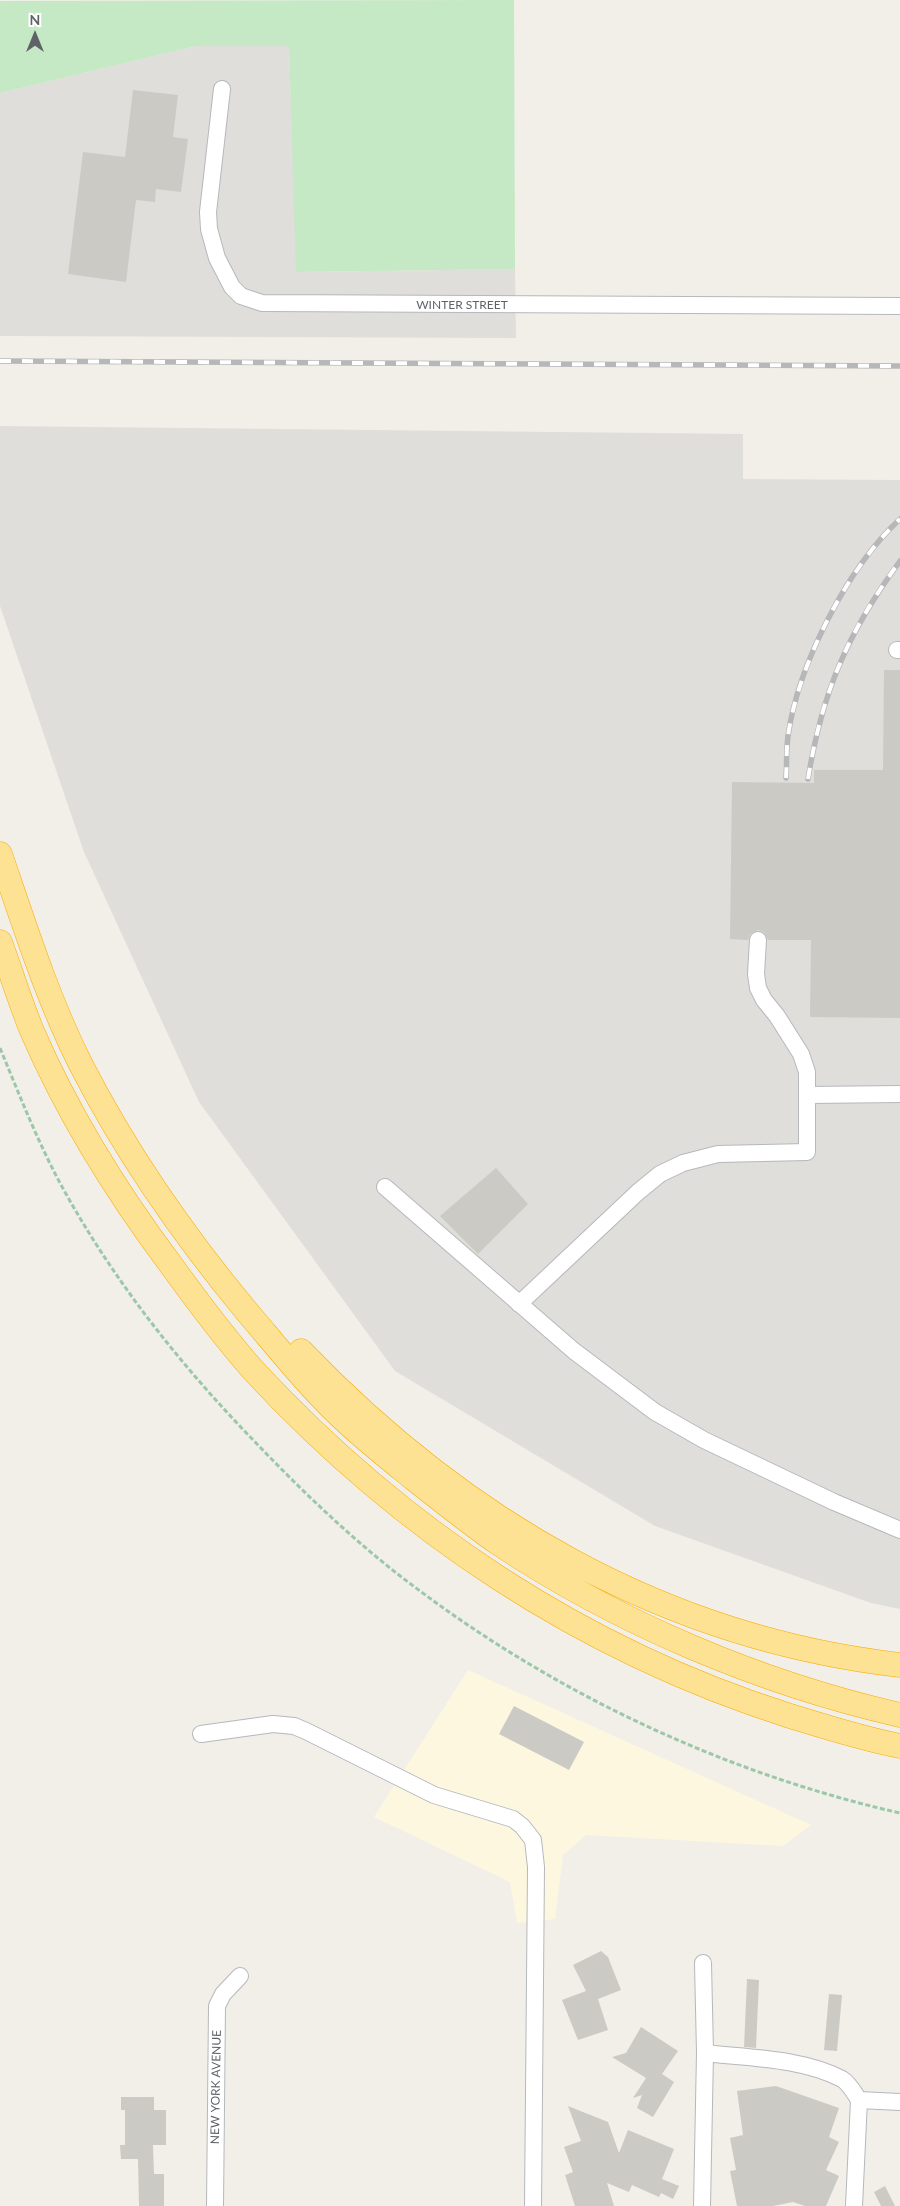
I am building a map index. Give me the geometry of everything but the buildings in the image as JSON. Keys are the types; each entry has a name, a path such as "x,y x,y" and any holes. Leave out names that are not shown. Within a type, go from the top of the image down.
{"highway":[{"path":"0,854 31,941 78,1059 134,1158 171,1214 220,1279 322,1398 376,1449 498,1543 563,1583 681,1642 748,1670 817,1694 900,1715"},
{"path":"0,942 31,1029 51,1071 107,1173 144,1230 196,1300 252,1368 305,1423 360,1474 480,1568 609,1643 735,1699 828,1728 900,1746"},
{"path":"220,1279 286,1335 335,1386 422,1462 499,1519 574,1564 687,1614 748,1634 818,1653 900,1665"}],"street":[{"name":"WINTER STREET","path":"222,89 208,212 209,230 218,258 232,287 242,296 262,303 358,305 900,306"},
{"path":"519,1304 638,1192 660,1174 683,1163 718,1154 807,1152 807,1072 801,1054 777,1016 764,1000 758,988 756,974 758,940"},
{"path":"808,1095 900,1094"},
{"path":"385,1187 574,1351 655,1412 704,1440 825,1498 900,1530"},
{"path":"201,1734 273,1724 294,1726 341,1747 434,1795 513,1819 529,1833 535,1846 536,1867 533,2206"},
{"path":"702,1963 705,2054 702,2206"},
{"name":"NEW YORK AVENUE","path":"215,2206 217,2006 223,1994 240,1976"},
{"path":"705,2054 775,2061 815,2069 844,2080 859,2100 854,2206"},
{"path":"859,2100 900,2102"}],"shaded area":[{"path":"196,46 289,46 297,272 515,269 516,338 0,336 0,93"},
{"path":"0,426 743,434 743,479 900,480 900,1609 871,1603 655,1526 395,1371 199,1102 84,852 0,606"},
{"path":"468,1670 811,1825 783,1846 586,1835 563,1855 555,1919 517,1923 510,1882 374,1817"}],"green space":[{"path":"514,0 515,269 296,272 289,46 196,46 0,93 0,1"}],"railway":[{"path":"0,361 900,366"},
{"path":"786,778 787,741 794,708 802,679 814,649 844,590 880,539 900,519"},
{"path":"808,779 821,718 840,664 866,613 900,561"}]}
